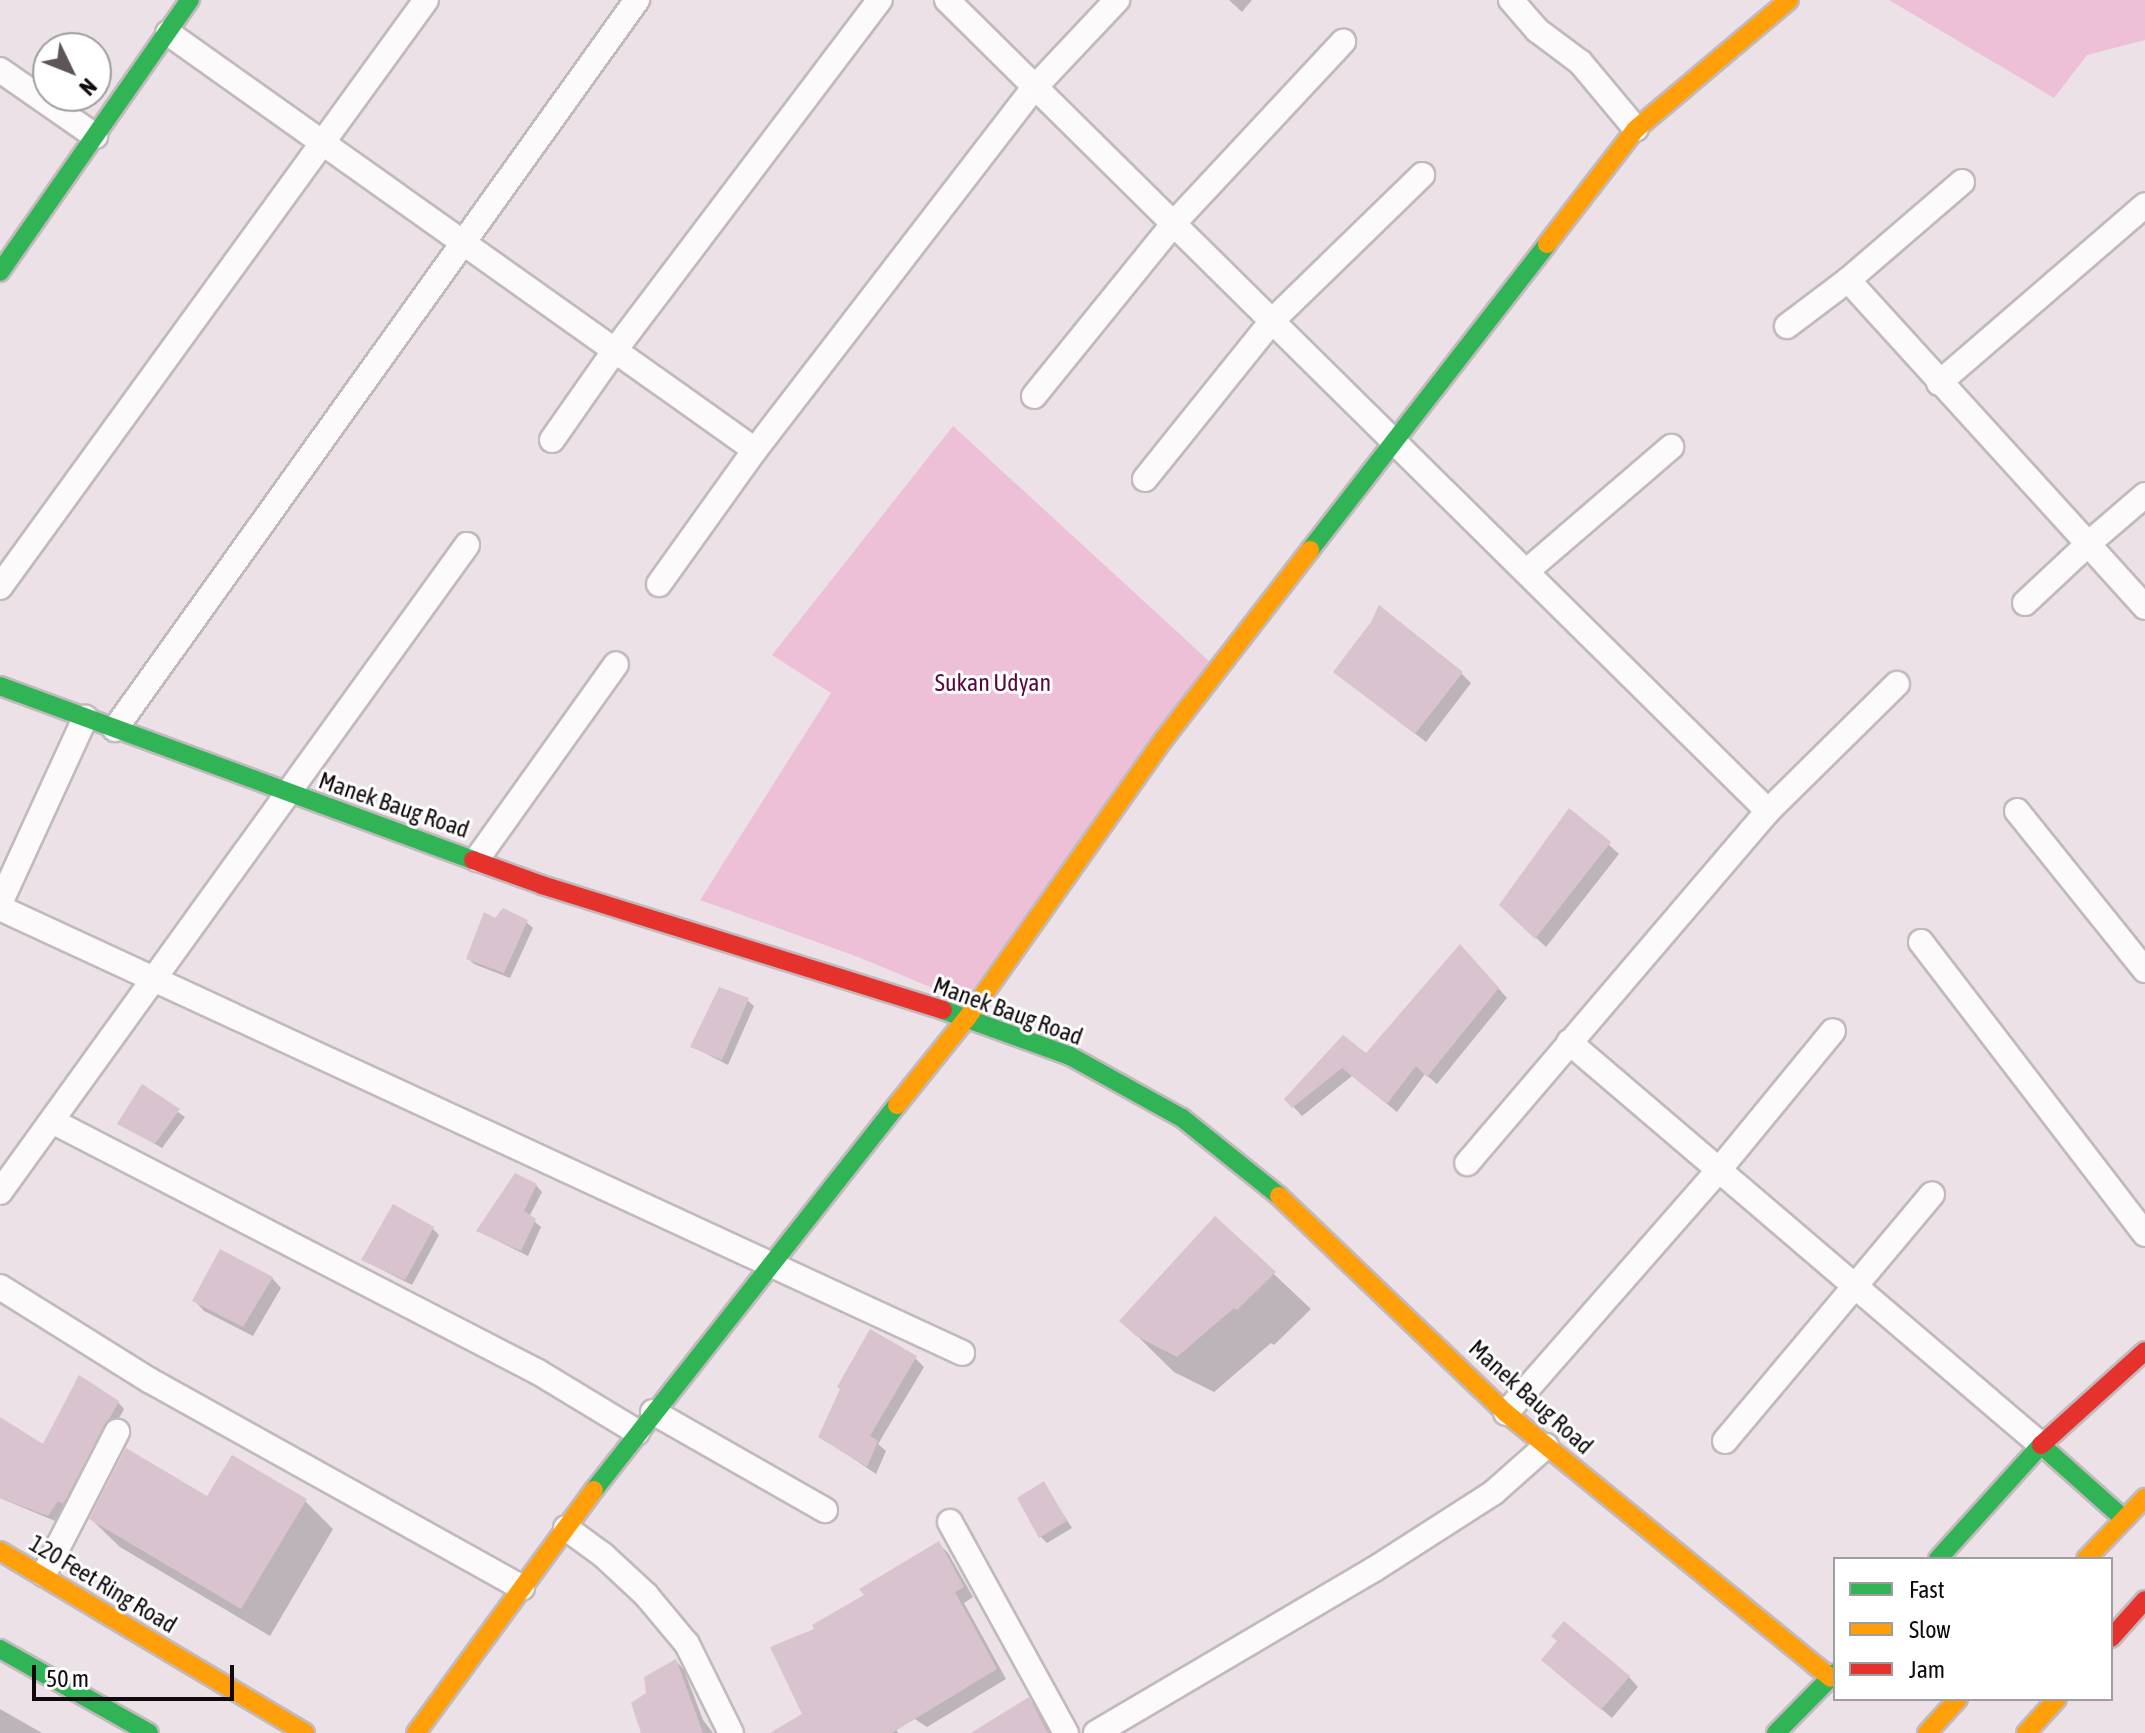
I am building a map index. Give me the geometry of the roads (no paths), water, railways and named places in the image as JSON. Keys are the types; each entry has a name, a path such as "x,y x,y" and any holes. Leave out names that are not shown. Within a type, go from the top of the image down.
{"street":[{"path":"1,269 190,0"},
{"path":"0,587 426,0"},
{"path":"115,729 637,0"},
{"path":"552,440 615,350 880,0"},
{"path":"947,0 1528,570 1768,811"},
{"path":"659,584 755,450 1035,87 1117,0"},
{"path":"1511,0 1537,30 1580,62 1636,129"},
{"path":"416,1733 637,1432 967,1018 1164,739 1636,129 1789,0"},
{"path":"168,33 755,450"},
{"path":"1034,396 1174,223 1343,42"},
{"path":"0,70 95,136"},
{"path":"1145,479 1273,320 1422,175"},
{"path":"1787,326 1848,280 1962,182"},
{"path":"1939,383 2145,205"},
{"path":"1848,280 2145,607"},
{"path":"1528,570 1671,447"},
{"path":"2025,603 2145,495"},
{"path":"0,1192 467,545"},
{"path":"477,859 616,664"},
{"path":"1467,1163 1768,811 1897,684"},
{"name":"Manek Baug Road","path":"0,686 542,885 967,1018 1070,1056 1182,1118 1297,1211 1506,1413 1833,1676"},
{"path":"85,718 0,905 154,981 771,1262 962,1353"},
{"path":"2017,811 2145,970"},
{"path":"1921,942 2145,1234"},
{"path":"1506,1413 1718,1171 1833,1031"},
{"path":"1569,1042 2123,1518"},
{"path":"52,1121 538,1372 637,1432"},
{"path":"1725,1441 1857,1288 1932,1194"},
{"path":"0,1287 149,1380 522,1588"},
{"path":"1940,1557 2041,1445 2145,1351"},
{"path":"653,1412 825,1510"},
{"path":"44,1574 117,1432"},
{"path":"1096,1733 1373,1570 1493,1493 1546,1446"},
{"path":"2088,1557 2145,1498"},
{"path":"950,1522 1066,1733"},
{"path":"566,1528 603,1555 646,1595 687,1644 731,1733"},
{"name":"120 Feet Ring Road","path":"0,1551 44,1574 305,1733"},
{"path":"2113,1636 2145,1600"},
{"path":"0,1649 149,1733"},
{"path":"1776,1733 1833,1676"},
{"path":"1927,1733 1956,1701"},
{"path":"2026,1733 2055,1701"}],"park label":[{"name":"Sukan Udyan","path":"993,683"}]}
